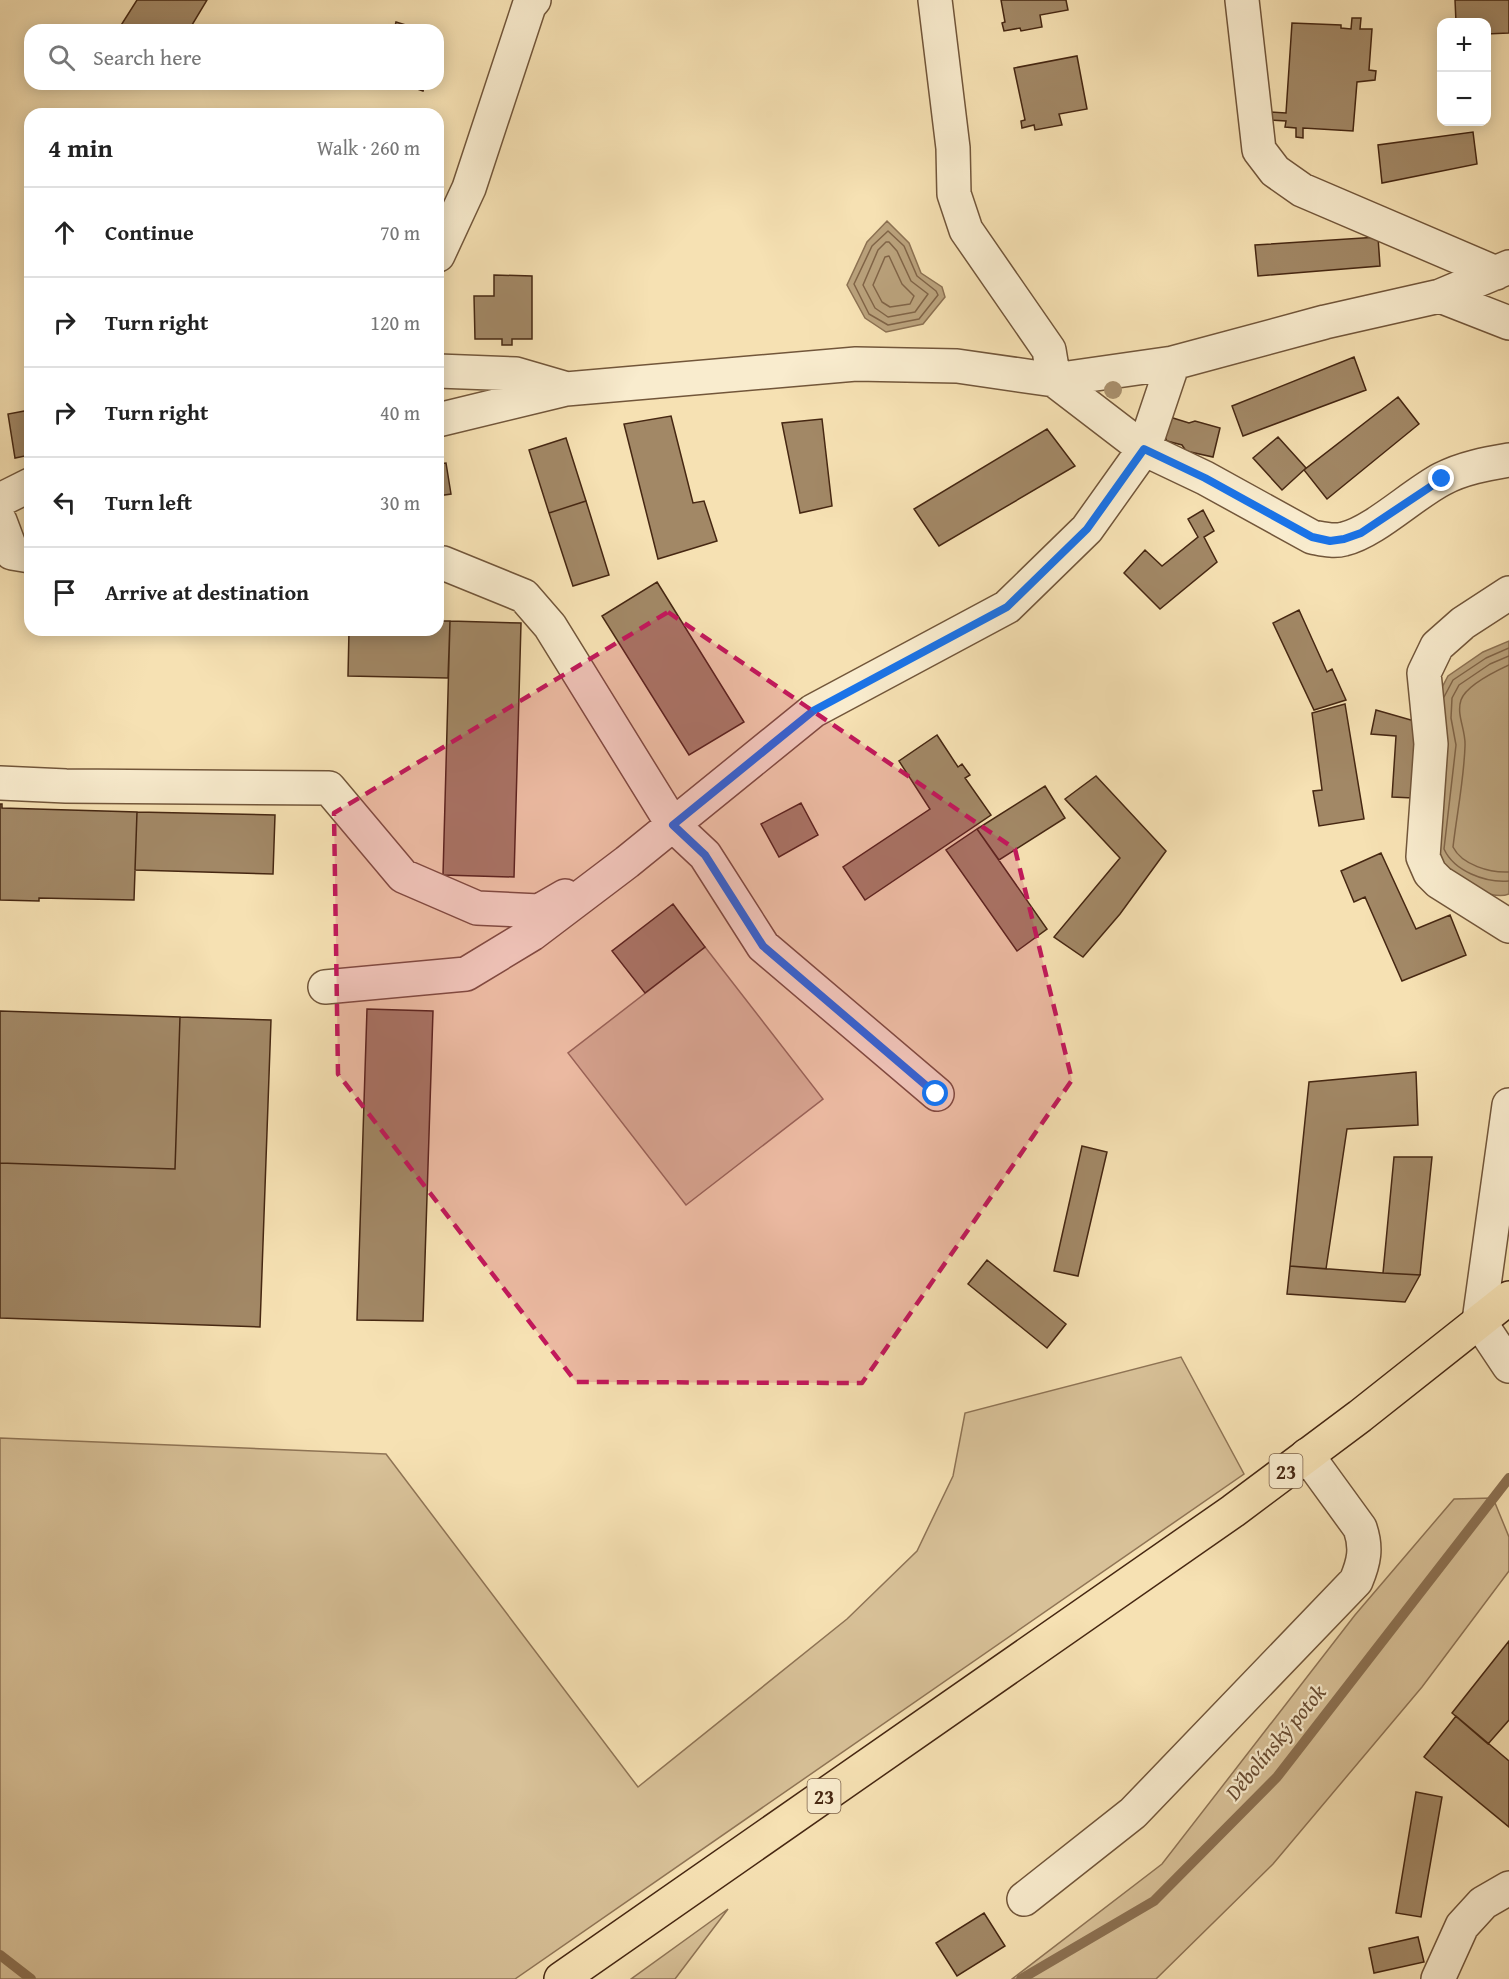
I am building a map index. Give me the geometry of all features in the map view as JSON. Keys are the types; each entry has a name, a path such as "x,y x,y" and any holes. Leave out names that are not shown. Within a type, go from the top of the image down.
{"main road":[{"name":"23","path":"561,1979 1233,1511 1509,1298"}],"street":[{"path":"444,242 470,188 530,6 534,0"},
{"path":"935,0 953,148 954,194 966,230 1049,350 1054,380 1144,449 1205,478 1312,537 1330,541 1361,533 1442,479 1467,468 1509,460"},
{"path":"1242,0 1259,150 1275,171 1302,190 1503,270"},
{"path":"444,419 566,389 856,364 957,366 1054,380 1173,363 1325,322 1440,296 1503,270"},
{"path":"1440,296 1509,323"},
{"path":"325,987 466,974 532,934 627,862 813,711 1007,607 1087,529 1144,449 1173,363"},
{"path":"444,371 516,374 566,389"},
{"path":"0,500 24,487"},
{"path":"0,508 24,503"},
{"path":"0,521 12,553 24,555"},
{"path":"444,563 524,596 550,626 673,825 705,855 763,946 936,1094"},
{"path":"1509,593 1463,623 1437,646 1424,673 1431,744 1423,857 1430,873 1439,882 1509,926"},
{"path":"0,783 66,786 329,788 403,876 477,908 539,911 627,862"},
{"path":"1509,1105 1479,1321 1509,1366"},
{"path":"1024,1899 1133,1813 1356,1581 1365,1561 1365,1541 1360,1528 1307,1455"},
{"path":"1438,1979 1462,1926 1483,1902 1509,1888"}],"highlighted area":[{"path":"668,612 1015,849 1072,1080 862,1383 576,1382 338,1074 334,813"}],"shaded area":[{"path":"705,947 823,1099 686,1205 568,1053"},
{"path":"1181,1357 1244,1474 515,1979 0,1979 0,1438 386,1454 638,1787 847,1619 917,1551 953,1476 965,1413"},
{"path":"1493,1498 1509,1537 1509,1571 1422,1687 1273,1864 1156,1979 1012,1979 1162,1864 1355,1615 1454,1499"},
{"path":"728,1909 675,1979 631,1979"}],"water":[{"path":"887,221 909,243 921,273 942,287 945,297 923,324 886,332 865,318 847,285 867,242"},
{"path":"1509,641 1509,894 1501,896 1473,888 1439,868 1438,695 1448,676 1483,652"}],"building":[{"path":"137,0 207,0 193,24 122,24"},
{"path":"1001,0 1066,0 1068,10 1040,15 1042,27 1004,31 1002,23 1005,22"},
{"path":"1455,0 1509,0 1509,33 1491,34 1491,18 1456,18"},
{"path":"1352,18 1361,18 1360,29 1372,29 1369,70 1376,71 1375,80 1357,82 1353,131 1303,128 1303,138 1296,137 1296,128 1285,127 1286,121 1270,120 1271,112 1286,113 1292,23 1341,25 1341,28 1351,29"},
{"path":"1077,56 1087,109 1059,114 1062,125 1035,130 1034,125 1022,128 1021,121 1025,120 1014,68"},
{"path":"1473,132 1477,164 1382,183 1378,145"},
{"path":"1378,237 1380,266 1258,276 1255,245"},
{"path":"494,275 532,276 532,339 512,339 512,345 502,345 502,339 475,339 474,296 494,296"},
{"path":"1354,357 1366,390 1243,436 1232,406"},
{"path":"1398,397 1419,424 1327,499 1304,470"},
{"path":"24,411 24,456 15,458 8,414"},
{"path":"671,416 693,503 704,501 717,541 658,559 624,424"},
{"path":"1173,418 1220,428 1213,457 1186,451 1182,445 1167,441 1165,437 1169,422"},
{"path":"822,419 832,506 800,513 782,423"},
{"path":"1047,429 1075,466 939,546 914,509"},
{"path":"1278,437 1306,468 1282,490 1253,458"},
{"path":"566,438 586,501 549,513 529,450"},
{"path":"444,463 446,463 451,494 444,495"},
{"path":"586,501 609,575 573,586 549,513"},
{"path":"1203,510 1214,531 1204,537 1217,562 1160,609 1124,573 1145,550 1162,566 1198,537 1188,519"},
{"path":"657,582 744,722 689,755 602,616"},
{"path":"1299,610 1327,672 1332,669 1346,700 1314,710 1273,623"},
{"path":"444,621 450,621 448,678 348,676 349,636 444,636"},
{"path":"450,621 521,623 514,877 443,875"},
{"path":"1345,704 1364,819 1319,826 1313,791 1322,790 1312,713"},
{"path":"1376,710 1418,722 1413,798 1392,797 1396,736 1371,734"},
{"path":"937,735 958,767 962,764 970,775 965,778 991,815 865,900 843,867 930,809 899,761"},
{"path":"1096,776 1166,851 1120,914 1083,957 1054,937 1120,858 1065,799"},
{"path":"1045,786 1065,818 999,860 977,829"},
{"path":"801,803 818,835 779,857 761,824"},
{"path":"0,804 2,808 137,812 134,900 39,898 39,901 0,900"},
{"path":"137,812 275,815 273,874 135,870"},
{"path":"977,829 1047,929 1017,951 946,850"},
{"path":"1381,853 1416,929 1450,915 1466,955 1402,981 1365,897 1354,902 1341,871"},
{"path":"673,904 705,947 645,993 612,951"},
{"path":"367,1009 433,1011 423,1321 357,1320"},
{"path":"0,1011 180,1017 175,1169 0,1163"},
{"path":"180,1017 271,1020 260,1327 0,1318 0,1163 175,1169"},
{"path":"1416,1072 1418,1125 1347,1129 1326,1269 1290,1266 1309,1082"},
{"path":"1082,1146 1107,1152 1078,1276 1054,1271"},
{"path":"1394,1157 1432,1157 1420,1275 1383,1273"},
{"path":"987,1260 1066,1324 1047,1348 968,1284"},
{"path":"1290,1266 1420,1275 1405,1302 1287,1294"},
{"path":"1509,1641 1509,1720 1488,1744 1452,1713"},
{"path":"1456,1716 1509,1761 1509,1827 1424,1757"},
{"path":"1416,1792 1442,1797 1421,1917 1396,1913"},
{"path":"984,1913 1005,1946 957,1976 936,1943"},
{"path":"1418,1937 1424,1962 1374,1973 1369,1948"}],"waterway":[{"name":"Děbolínský potok","path":"1021,1979 1154,1901 1277,1777 1509,1478"},
{"path":"0,1955 31,1979"}],"route":[{"path":"936,1094 763,946 705,855 673,825 813,711 1007,607 1087,529 1144,449 1205,478 1312,537 1330,541 1361,533 1442,479"}]}
